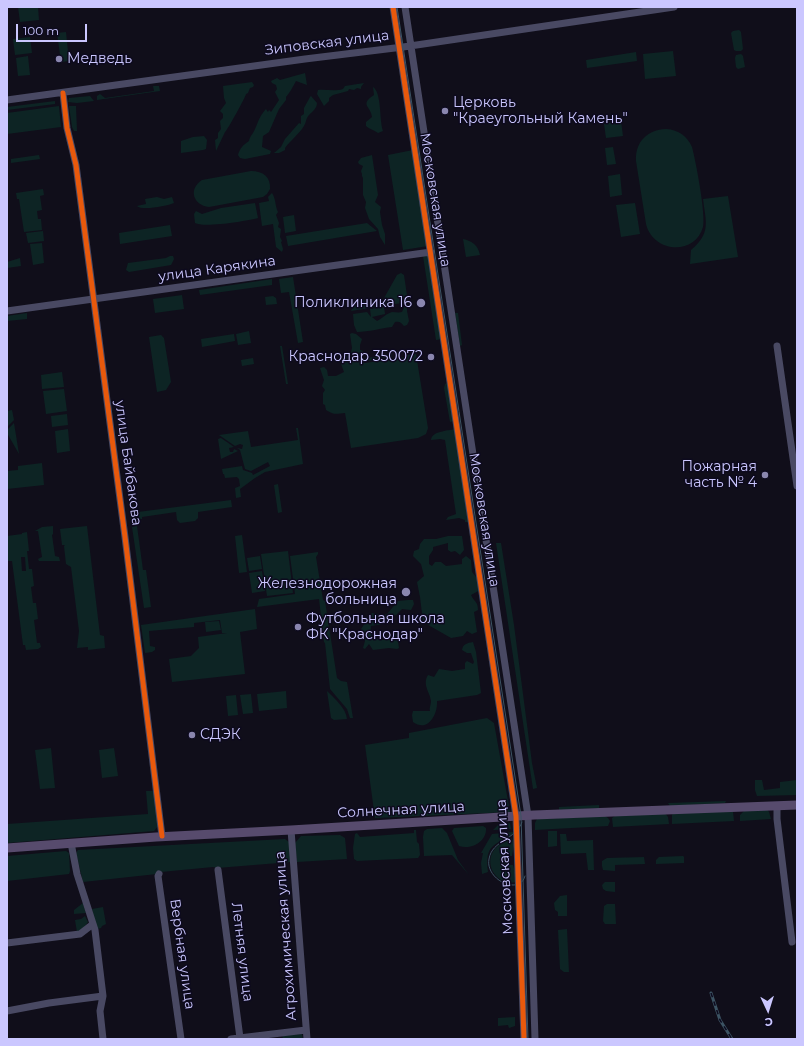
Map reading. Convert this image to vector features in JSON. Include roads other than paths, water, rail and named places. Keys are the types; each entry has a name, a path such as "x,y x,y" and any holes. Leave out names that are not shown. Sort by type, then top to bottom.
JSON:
{"main road":[{"name":"Солнечная улица","path":"7,848 162,836 291,830 516,816 797,805"}],"street":[{"name":"Московская улица","path":"394,7 516,816 524,1039"},
{"name":"Московская улица","path":"405,7 528,816 535,1039"},
{"name":"Зиповская улица","path":"7,100 399,47 674,7"},
{"name":"улица Байбакова","path":"63,93 68,128 76,165 126,538 162,836"},
{"path":"424,212 436,211"},
{"name":"улица Карякина","path":"7,311 430,252"},
{"name":"Московская улица","path":"435,280 447,279"},
{"name":"Московская улица","path":"436,289 448,288"},
{"path":"777,346 797,486"},
{"path":"456,420 468,418"},
{"path":"457,428 469,427"},
{"path":"501,714 513,713"},
{"path":"502,724 514,722"},
{"path":"777,806 777,819 792,942"},
{"name":"Агрохимическая улица","path":"291,830 306,1039"},
{"path":"70,843 77,874 94,924 103,1039"},
{"name":"Летняя улица","path":"218,870 240,1038"},
{"name":"Вербная улица","path":"160,874 158,876 181,1039"},
{"path":"7,943 80,934 94,924"},
{"path":"522,993 528,996 534,992"},
{"path":"7,1011 49,1003 99,997"},
{"path":"522,1008 528,1003 534,1007"},
{"path":"231,1039 306,1030"}],"tram line":[{"path":"397,7 521,816 528,1039"},
{"path":"522,822 515,833 499,844 491,853 489,867 497,879 510,885 517,885 522,882 525,876"}],"railway":[{"path":"711,993 720,1020 732,1039"}],"place":[{"name":"Медведь","path":"59,59"},
{"name":"Церковь \"Краеугольный Камень\"","path":"445,111"},
{"name":"Поликлиника 16","path":"421,303"},
{"name":"Краснодар 350072","path":"431,357"},
{"name":"Пожарная часть № 4","path":"765,475"},
{"name":"Железнодорожная больница","path":"406,592"},
{"name":"Футбольная школа ФК \"Краснодар\"","path":"298,627"},
{"name":"СДЭК","path":"192,735"}]}
